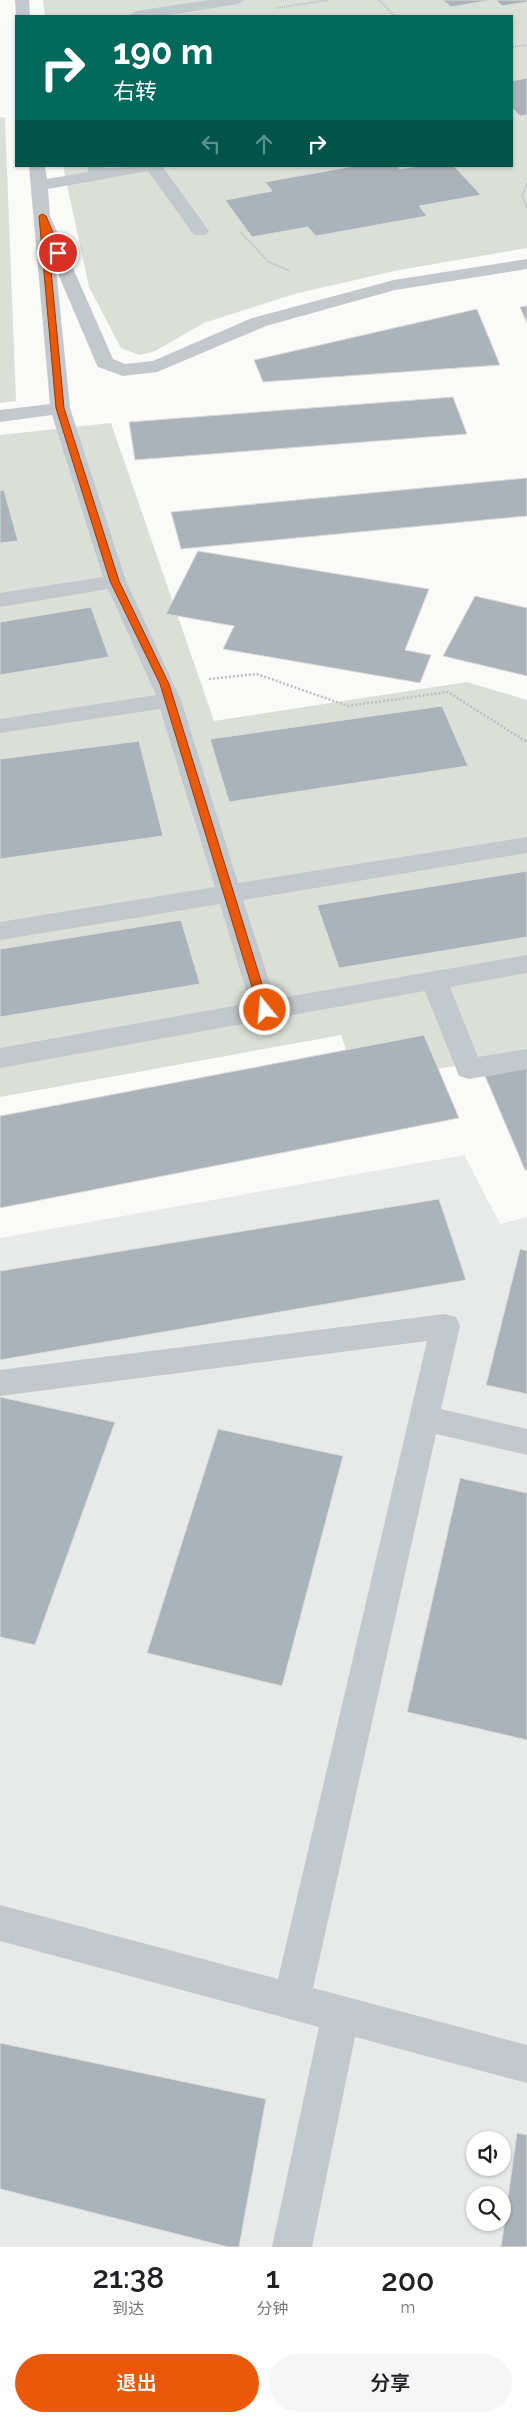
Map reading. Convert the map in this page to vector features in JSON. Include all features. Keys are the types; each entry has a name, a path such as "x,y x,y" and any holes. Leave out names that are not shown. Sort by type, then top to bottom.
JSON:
{"lane":[{"path":"22,0 23,15"},
{"path":"142,15 238,0"},
{"path":"37,167 60,408 115,581 167,692 265,1010"},
{"path":"39,186 96,171 136,167"},
{"path":"154,167 200,231"},
{"path":"42,216 105,363 124,370 157,366 259,322 394,285 527,264"},
{"path":"0,416 60,408"},
{"path":"0,600 115,581"},
{"path":"0,726 167,692"},
{"path":"0,931 527,845"},
{"path":"0,1058 527,964"},
{"path":"434,980 469,1069 527,1059"},
{"path":"0,1383 445,1326 291,2001"},
{"path":"424,1418 527,1442"},
{"path":"0,1923 527,2064"},
{"path":"292,2247 341,2014"}],"path":[{"path":"379,0 394,15"},
{"path":"513,47 527,45"},
{"path":"527,183 522,195 527,209"},
{"path":"237,228 255,252 284,270 294,272"},
{"path":"167,692 257,674 348,706 448,692 527,742"}],"shaded area":[{"path":"43,0 527,0 527,248 399,270 294,294 204,323 155,351 139,355 121,348 89,287 63,167 513,167 513,15 45,15"},
{"path":"0,117 5,118 16,401 0,403"},
{"path":"111,423 214,721 467,682 527,700 527,1055 357,1081 341,1035 0,1097 0,435"},
{"path":"464,1155 500,1224 527,1217 527,2247 0,2247 0,1238"}],"building":[{"path":"443,0 492,0 451,7"},
{"path":"496,0 527,0 527,2 502,6"},
{"path":"527,78 527,115 520,116 513,109 513,81"},
{"path":"348,167 399,167 400,169 411,167 455,167 481,195 419,206 427,216 316,236 308,227 252,237 225,200 272,191 265,182"},
{"path":"527,306 527,323 520,307"},
{"path":"477,309 500,365 263,382 254,360"},
{"path":"453,397 467,434 135,460 129,422"},
{"path":"527,478 527,516 181,549 171,512"},
{"path":"4,490 18,541 0,543 0,491"},
{"path":"198,551 429,589 405,650 431,655 420,683 223,649 234,626 166,614"},
{"path":"475,596 527,608 527,676 443,656"},
{"path":"91,607 109,657 0,675 0,622"},
{"path":"442,706 468,766 229,802 210,739"},
{"path":"139,741 163,836 0,859 0,759"},
{"path":"527,871 527,937 339,968 317,905"},
{"path":"181,920 200,984 0,1017 0,949"},
{"path":"424,1035 459,1118 0,1208 0,1116"},
{"path":"527,1068 527,1170 525,1170 485,1076"},
{"path":"439,1199 466,1280 0,1360 0,1271"},
{"path":"520,1249 527,1251 527,1394 486,1385"},
{"path":"0,1397 115,1422 35,1645 0,1637"},
{"path":"218,1429 343,1456 282,1686 147,1653"},
{"path":"460,1478 527,1493 527,1740 407,1712"},
{"path":"0,2043 266,2099 239,2247 228,2247 0,2189"},
{"path":"517,2133 527,2135 527,2247 501,2247 503,2231 511,2231 511,2176"}],"route":[{"path":"58,253 42,216 60,408 115,581 164,684 265,1010"}]}
